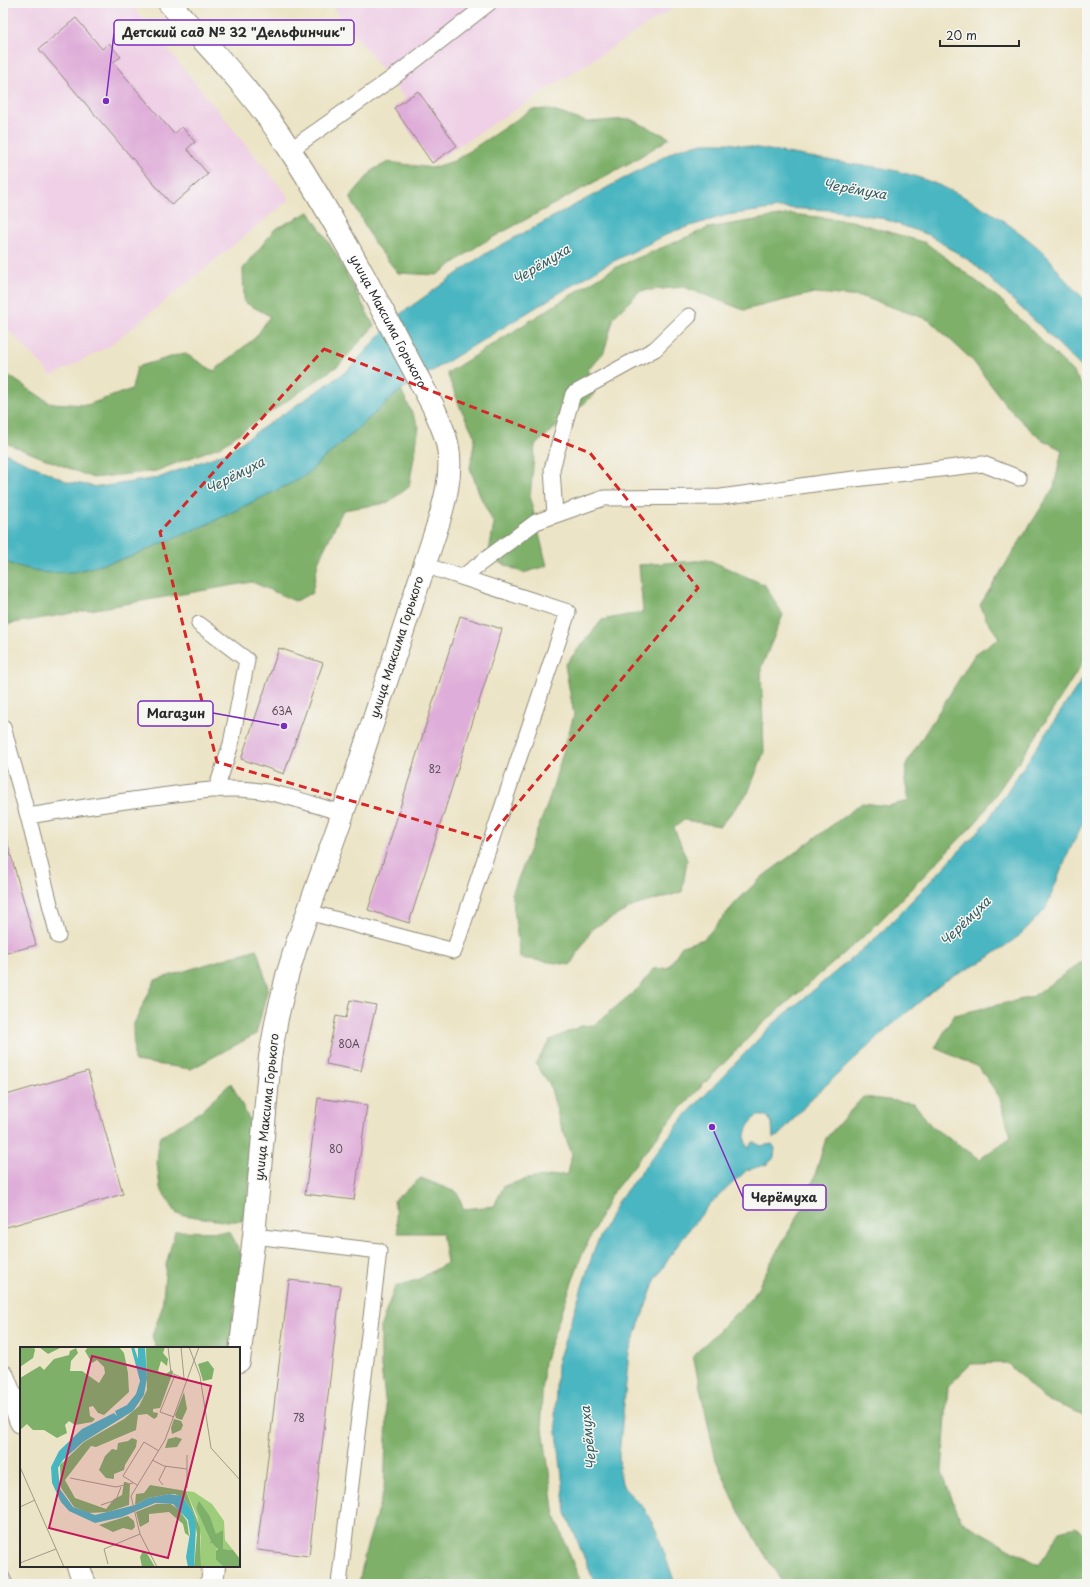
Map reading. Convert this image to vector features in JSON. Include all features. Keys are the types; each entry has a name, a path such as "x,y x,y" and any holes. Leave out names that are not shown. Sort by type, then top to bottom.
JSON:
{"street":[{"name":"улица Максима Горького","path":"169,3 236,77 290,150 341,234 433,406 442,425 449,455 449,469 444,502 343,813 287,976 277,1018 270,1057 254,1236 240,1353"},
{"path":"3,1376 20,1419"},
{"path":"78,1567 85,1584"},
{"path":"212,1584 214,1567"}],"lane":[{"path":"290,150 391,80 489,3"},
{"path":"555,515 552,469 574,394 654,348 689,316"},
{"path":"462,578 536,522 604,498 721,497 829,482 982,464 1020,478"},
{"path":"308,912 454,951 568,612 424,565"},
{"path":"199,624 247,660 231,744 216,790"},
{"path":"3,726 28,816 58,936"},
{"path":"28,816 112,803 232,789 276,794 343,813"},
{"path":"254,1236 378,1251 339,1584"}],"highlighted area":[{"path":"324,349 590,453 698,588 487,840 217,762 160,532"}],"shaded area":[{"path":"3,3 130,3 290,199 111,345 52,376 3,324"},
{"path":"330,3 681,3 432,163 394,108 406,100"}],"green space":[{"path":"547,109 587,122 630,119 670,138 633,161 479,245 437,275 398,273 374,243 350,197 374,169 389,162 432,168 454,161 531,110"},
{"path":"309,212 336,254 374,326 339,365 221,446 156,471 93,478 3,442 3,372 50,403 87,405 132,389 137,367 184,353 214,371 256,337 270,316 244,302 243,269 275,229"},
{"path":"791,214 852,221 926,243 1000,299 1074,373 1087,394 1087,656 1033,741 978,820 870,931 760,1026 675,1114 610,1196 581,1257 544,1362 541,1414 555,1516 581,1584 436,1584 428,1579 423,1584 359,1584 365,1553 384,1489 387,1415 381,1367 381,1325 395,1287 419,1279 447,1263 442,1233 398,1233 394,1200 421,1178 458,1193 463,1209 494,1206 504,1186 527,1179 568,1174 572,1154 560,1123 550,1085 536,1064 550,1040 581,1026 594,1025 641,986 653,969 668,968 682,946 704,939 738,900 762,877 862,803 888,806 909,801 905,781 907,762 975,654 999,638 986,619 980,605 1054,487 1062,450 1039,438 1009,409 973,361 929,320 863,297 814,293 744,310 684,287 640,291 614,317 604,352 588,370 594,395 535,445 530,498 547,566 523,573 488,557 494,524 480,496 470,468 475,437 460,407 447,373 614,268 708,228"},
{"path":"401,390 419,427 409,487 387,503 343,510 318,562 312,593 295,601 252,582 3,625 3,560 13,565 130,557 208,524 302,478"},
{"path":"709,560 765,585 783,615 761,668 764,752 748,793 720,826 684,820 674,828 687,860 682,892 634,906 593,928 570,965 520,958 512,894 548,803 574,715 565,665 602,620 643,612 639,565"},
{"path":"257,949 268,988 256,1034 191,1069 134,1061 133,1026 155,980"},
{"path":"1087,958 1087,1416 1044,1399 1007,1363 971,1364 948,1386 942,1473 961,1521 1039,1565 1060,1531 1076,1527 1087,1538 1087,1584 783,1584 741,1516 716,1460 693,1356 754,1295 776,1253 808,1199 826,1138 863,1097 914,1103 932,1127 980,1159 1011,1137 1000,1098 979,1067 935,1048 954,1015 1032,997"},
{"path":"231,1083 254,1129 246,1221 222,1221 177,1214 160,1188 157,1163 159,1138 201,1111"},
{"path":"175,1231 230,1232 243,1258 234,1308 232,1347 156,1347 152,1336 162,1308 166,1265"}],"water":[{"name":"Черёмуха","path":"703,143 729,143 881,168 932,182 980,206 1003,220 1043,252 1064,278 1087,302 1087,375 1083,369 1037,323 973,263 929,235 878,217 830,210 780,208 727,215 674,231 602,267 401,390 302,478 208,524 130,557 74,572 46,573 13,565 3,560 3,452 68,482 99,487 158,478 227,452 347,371 399,315 483,255 678,149"},
{"name":"Черёмуха","path":"1087,672 1087,814 1066,858 1045,910 1019,936 985,960 945,981 888,1028 812,1098 779,1136 773,1138 772,1123 767,1116 757,1116 746,1130 745,1138 747,1147 750,1147 751,1143 754,1142 761,1146 772,1144 775,1148 774,1158 768,1164 747,1170 711,1203 683,1237 656,1278 629,1352 619,1455 620,1476 624,1488 644,1508 656,1530 676,1584 595,1584 566,1513 555,1414 557,1364 595,1247 618,1201 684,1117 772,1025 878,936 986,823"}],"building":[{"path":"76,18 102,49 109,43 121,57 113,62 174,134 182,127 195,142 187,149 208,174 172,205 39,49"},
{"path":"418,91 457,146 432,163 394,108"},
{"path":"460,616 502,629 409,923 368,910"},
{"path":"279,648 323,663 284,774 241,759"},
{"path":"3,827 36,945 3,954"},
{"path":"350,1000 376,1005 361,1071 326,1064 336,1016 346,1018"},
{"path":"88,1071 123,1194 3,1228 3,1096"},
{"path":"318,1098 367,1105 354,1200 305,1194"},
{"path":"289,1280 341,1286 309,1556 257,1550"},
{"path":"3,1562 14,1584 3,1584"}],"place":[{"name":"Детский сад № 32 \"Дельфинчик\"","path":"106,101"},
{"name":"Магазин","path":"284,726"},
{"name":"Черёмуха","path":"712,1127"}]}
